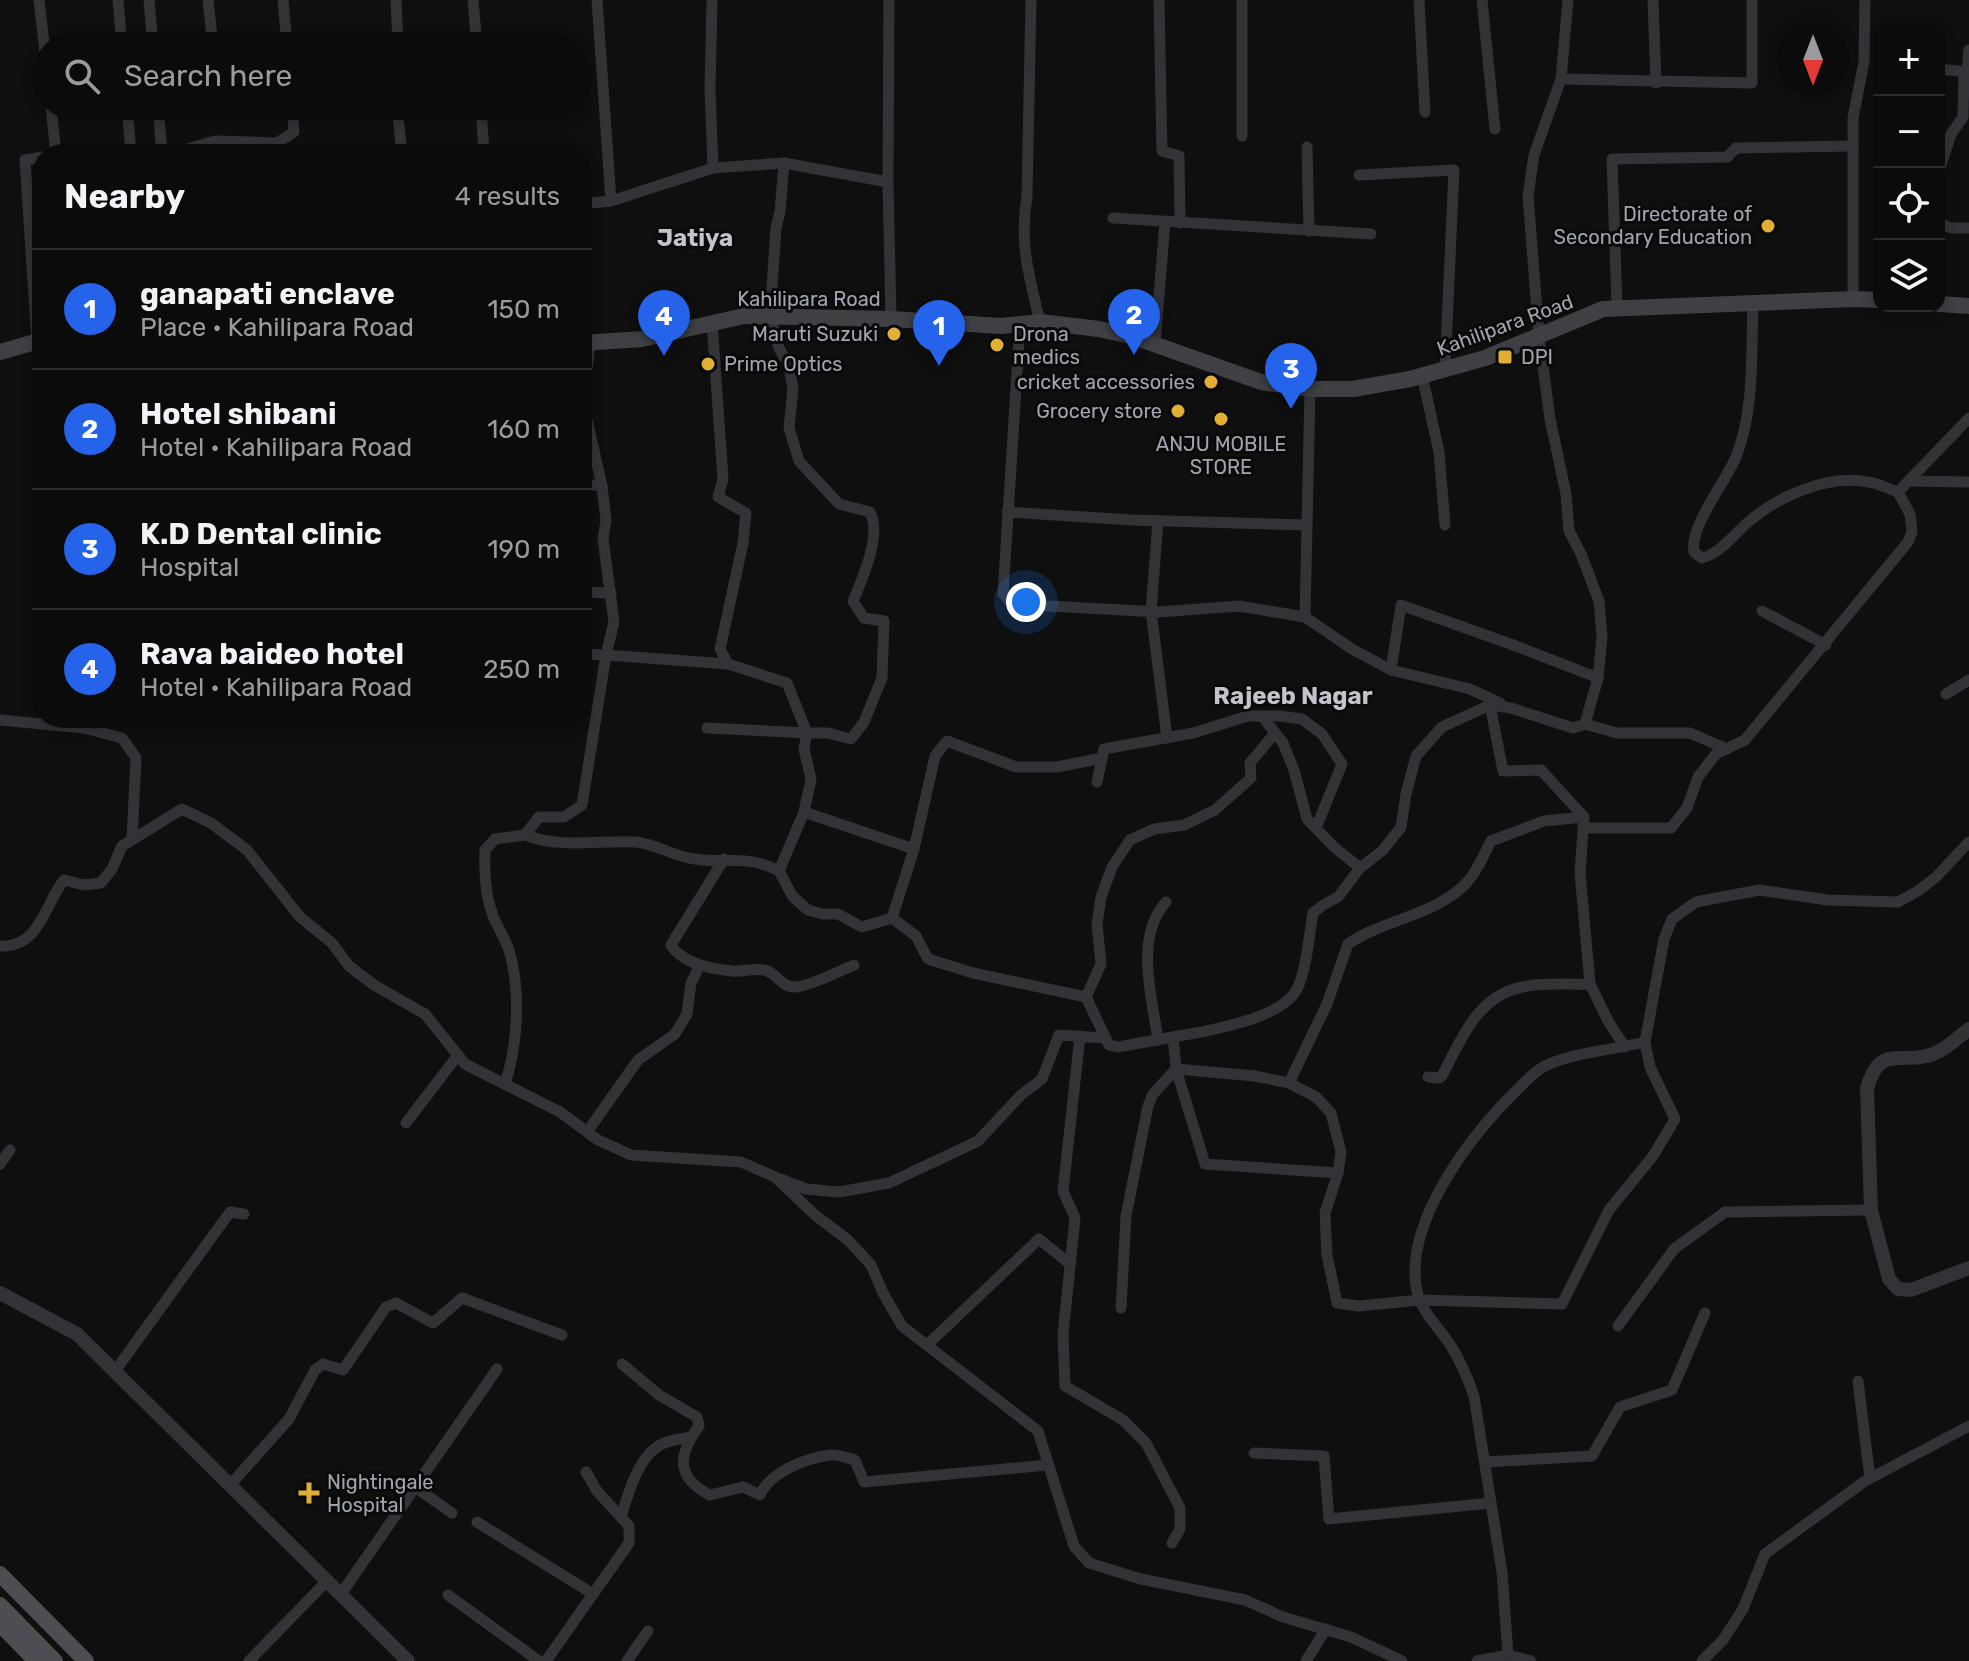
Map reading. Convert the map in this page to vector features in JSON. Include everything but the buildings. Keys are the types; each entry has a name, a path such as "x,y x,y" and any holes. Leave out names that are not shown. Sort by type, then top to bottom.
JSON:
{"main road":[{"name":"Kahilipara Road","path":"592,343 642,339 744,316 891,319 1001,326 1040,322 1099,329 1155,344 1261,382 1310,389 1353,389 1485,358 1603,309 1873,300"},
{"path":"1945,304 1969,306"},
{"path":"0,352 32,343"},
{"path":"0,1574 86,1661"},
{"path":"0,1589 70,1661"},
{"path":"0,1605 55,1661"},
{"path":"0,1624 36,1661"}],"street":[{"path":"39,0 43,32"},
{"path":"118,0 121,32"},
{"path":"149,0 152,32"},
{"path":"208,0 211,32"},
{"path":"283,0 286,32"},
{"path":"396,0 397,32"},
{"path":"473,0 476,32"},
{"path":"597,0 611,201"},
{"path":"712,0 710,90 713,168"},
{"path":"889,0 891,319"},
{"path":"1031,0 1023,247 1040,322"},
{"path":"1159,0 1162,151 1179,156 1180,223"},
{"path":"1242,0 1242,136"},
{"path":"1419,0 1425,112"},
{"path":"1482,0 1495,129"},
{"path":"1568,0 1561,79 1534,155 1528,196 1539,336 1550,419 1566,494 1569,531 1599,601 1602,637 1598,678 1585,724"},
{"path":"1653,0 1656,83"},
{"path":"1561,79 1752,83 1752,0"},
{"path":"1853,299 1853,118 1864,62 1865,0"},
{"path":"1940,168 1951,134 1966,117 1969,50"},
{"path":"1864,62 1873,63"},
{"path":"1945,70 1967,72"},
{"path":"52,120 55,144"},
{"path":"128,120 130,144"},
{"path":"159,120 161,144"},
{"path":"282,144 294,132 293,120"},
{"path":"398,120 401,144"},
{"path":"482,120 483,144"},
{"path":"209,144 215,141 238,144"},
{"path":"1617,307 1612,159 1727,157 1736,148 1853,146"},
{"path":"1307,147 1309,231"},
{"path":"32,159 25,160 32,244"},
{"path":"592,203 611,201 713,168 784,163 888,182"},
{"path":"707,728 828,733 851,739 864,722 882,678 884,621 864,618 853,601 866,571 875,522 870,512 839,504 799,461 789,428 793,389 789,366 779,348 770,316 784,163"},
{"path":"1359,175 1454,170 1445,369"},
{"path":"1113,218 1371,234"},
{"path":"1155,344 1165,222"},
{"path":"1945,226 1969,228"},
{"path":"1289,1083 1327,1004 1348,944 1443,900 1460,889 1473,874 1491,841 1544,821 1671,828 1687,808 1698,777 1716,754 1745,740 1908,542 1912,532 1910,514 1898,492 1867,481 1837,482 1801,490 1776,501 1712,555 1702,558 1694,552 1692,539 1696,528 1725,479 1744,432 1749,406 1753,302"},
{"path":"712,322 723,479 718,497 746,513 743,543 720,649 728,664"},
{"path":"1020,324 1003,594 1012,604 1151,611 1239,606 1305,617 1352,649 1391,670 1470,689 1511,708 1573,728 1585,724 1617,733 1690,733 1727,749"},
{"path":"1422,375 1439,452 1445,525"},
{"path":"1305,617 1310,389"},
{"path":"1898,492 1969,418"},
{"path":"525,835 539,817 564,817 582,805 614,622 603,539 606,520 602,486 592,442"},
{"path":"1909,481 1969,482"},
{"path":"592,485 602,486"},
{"path":"1007,512 1158,521 1306,525"},
{"path":"1158,521 1151,611 1167,738"},
{"path":"592,592 611,593"},
{"path":"1391,670 1401,605 1598,678"},
{"path":"1762,611 1826,645"},
{"path":"592,654 728,664 787,683 807,733 804,749 811,779 804,812 779,871"},
{"path":"1946,694 1969,680"},
{"path":"1275,733 1250,763 1251,778 1215,810 1184,825 1154,829 1130,840 1112,867 1101,897 1097,924 1101,964 1086,997 1109,1045 1118,1047 1173,1037 1244,1021 1276,1009 1298,989 1313,913 1338,897 1360,868 1383,850 1401,827 1416,756 1442,727 1490,705 1511,708"},
{"path":"1490,705 1503,771 1541,770 1583,823 1580,873 1590,984 1625,1047"},
{"path":"1097,782 1104,749 1193,733 1248,716 1302,719 1322,734 1342,764 1316,828"},
{"path":"1262,716 1283,743 1307,819 1360,868"},
{"path":"2,719 32,722"},
{"path":"84,728 122,738 136,758 132,840"},
{"path":"892,918 914,849 935,756 947,741 1016,767 1057,767 1102,758"},
{"path":"0,946 10,946 30,938 53,894 64,880 84,885 101,883 112,869 122,846 182,809 211,823 247,850 300,917 332,943 349,966 384,991 425,1014 465,1064 560,1112 598,1140 631,1155 741,1162 806,1189 839,1192 889,1183 978,1141 1021,1095 1042,1079 1059,1035 1104,1038"},
{"path":"804,812 914,849"},
{"path":"505,1084 512,1064 515,990 509,950 492,914 484,877 485,850 495,839 525,835 571,844 638,842 696,860 761,862 779,871 793,897 808,910 838,914 862,927 892,918"},
{"path":"1176,1069 1255,1076 1289,1083 1316,1097 1331,1113 1341,1152 1338,1173 1325,1213 1327,1255 1337,1303 1359,1306 1420,1300 1562,1304 1609,1210 1653,1156 1675,1119 1650,1067 1645,1042 1664,939 1672,919 1696,902 1759,890 1828,900 1898,902 1936,877 1969,842"},
{"path":"724,859 671,945 677,954 700,965 732,971 764,970 774,974 784,985 796,987 854,965"},
{"path":"1158,1040 1148,961 1149,933 1157,911 1166,902"},
{"path":"892,918 916,936 928,959 973,973 1086,997"},
{"path":"587,1132 638,1060 675,1034 687,1014 691,983 700,965"},
{"path":"1428,1077 1442,1076 1463,1034 1479,1012 1496,997 1523,987 1590,984"},
{"path":"1969,1029 1937,1053 1924,1057 1899,1056 1882,1062 1872,1072 1867,1088 1871,1210 1889,1279 1898,1289 1911,1290 1969,1268"},
{"path":"1080,1036 1063,1191 1075,1218 1063,1334 1065,1386 1123,1420 1146,1443 1180,1508 1180,1529 1172,1543"},
{"path":"1173,1037 1176,1069 1205,1164 1338,1173"},
{"path":"1508,1655 1502,1572 1474,1396 1467,1375 1451,1346 1420,1300 1414,1271 1418,1245 1441,1186 1465,1149 1499,1108 1541,1068 1645,1042"},
{"path":"406,1123 458,1055"},
{"path":"1121,1308 1126,1216 1148,1106 1153,1094 1176,1069"},
{"path":"0,1164 10,1150"},
{"path":"775,1177 815,1215 848,1240 871,1265 902,1326 1038,1431 1074,1546 1089,1563 1141,1579 1245,1600 1283,1617 1351,1637 1402,1661"},
{"path":"1618,1326 1674,1249 1725,1212 1871,1210"},
{"path":"115,1371 230,1212 244,1214"},
{"path":"927,1345 1039,1239 1070,1264"},
{"path":"0,1293 77,1334 408,1661"},
{"path":"230,1485 289,1419 315,1370 323,1364 343,1370 386,1307 396,1303 433,1323 462,1298 562,1335"},
{"path":"1485,1462 1592,1456 1620,1407 1672,1390 1705,1313"},
{"path":"622,1364 659,1395 697,1417 699,1426 691,1437 683,1461 684,1475 695,1487 710,1495 743,1487 760,1495 764,1486 798,1463 833,1454 855,1460 864,1482 1048,1465"},
{"path":"341,1594 497,1369"},
{"path":"1858,1381 1870,1478"},
{"path":"1702,1661 1723,1640 1743,1609 1765,1554 1870,1478 1969,1426"},
{"path":"621,1517 633,1478 652,1452 660,1444 691,1437"},
{"path":"1254,1453 1324,1456 1329,1519 1491,1503"},
{"path":"546,1661 629,1543 629,1526 597,1491 586,1472"},
{"path":"415,1487 452,1513"},
{"path":"477,1522 593,1594"},
{"path":"249,1661 327,1581"},
{"path":"448,1595 539,1661"},
{"path":"1306,1661 1326,1629"},
{"path":"627,1661 648,1631"},
{"path":"1477,1661 1508,1655 1531,1661"}],"place":[{"name":"Directorate of Secondary Education","path":"1768,226"},
{"name":"Maruti Suzuki","path":"894,334"},
{"name":"Drona medics","path":"997,345"},
{"name":"Hotel shibani","path":"1134,355"},
{"name":"Rava baideo hotel","path":"664,356"},
{"name":"DPI","path":"1505,357"},
{"name":"Prime Optics","path":"708,364"},
{"name":"ganapati enclave","path":"939,366"},
{"name":"cricket accessories","path":"1211,382"},
{"name":"K.D Dental clinic","path":"1291,409"},
{"name":"Grocery store","path":"1178,411"},
{"name":"ANJU MOBILE STORE","path":"1221,419"},
{"name":"Nightingale Hospital","path":"309,1493"}],"district":[{"name":"Jatiya","path":"695,238"},
{"name":"Rajeeb Nagar","path":"1293,696"}]}
